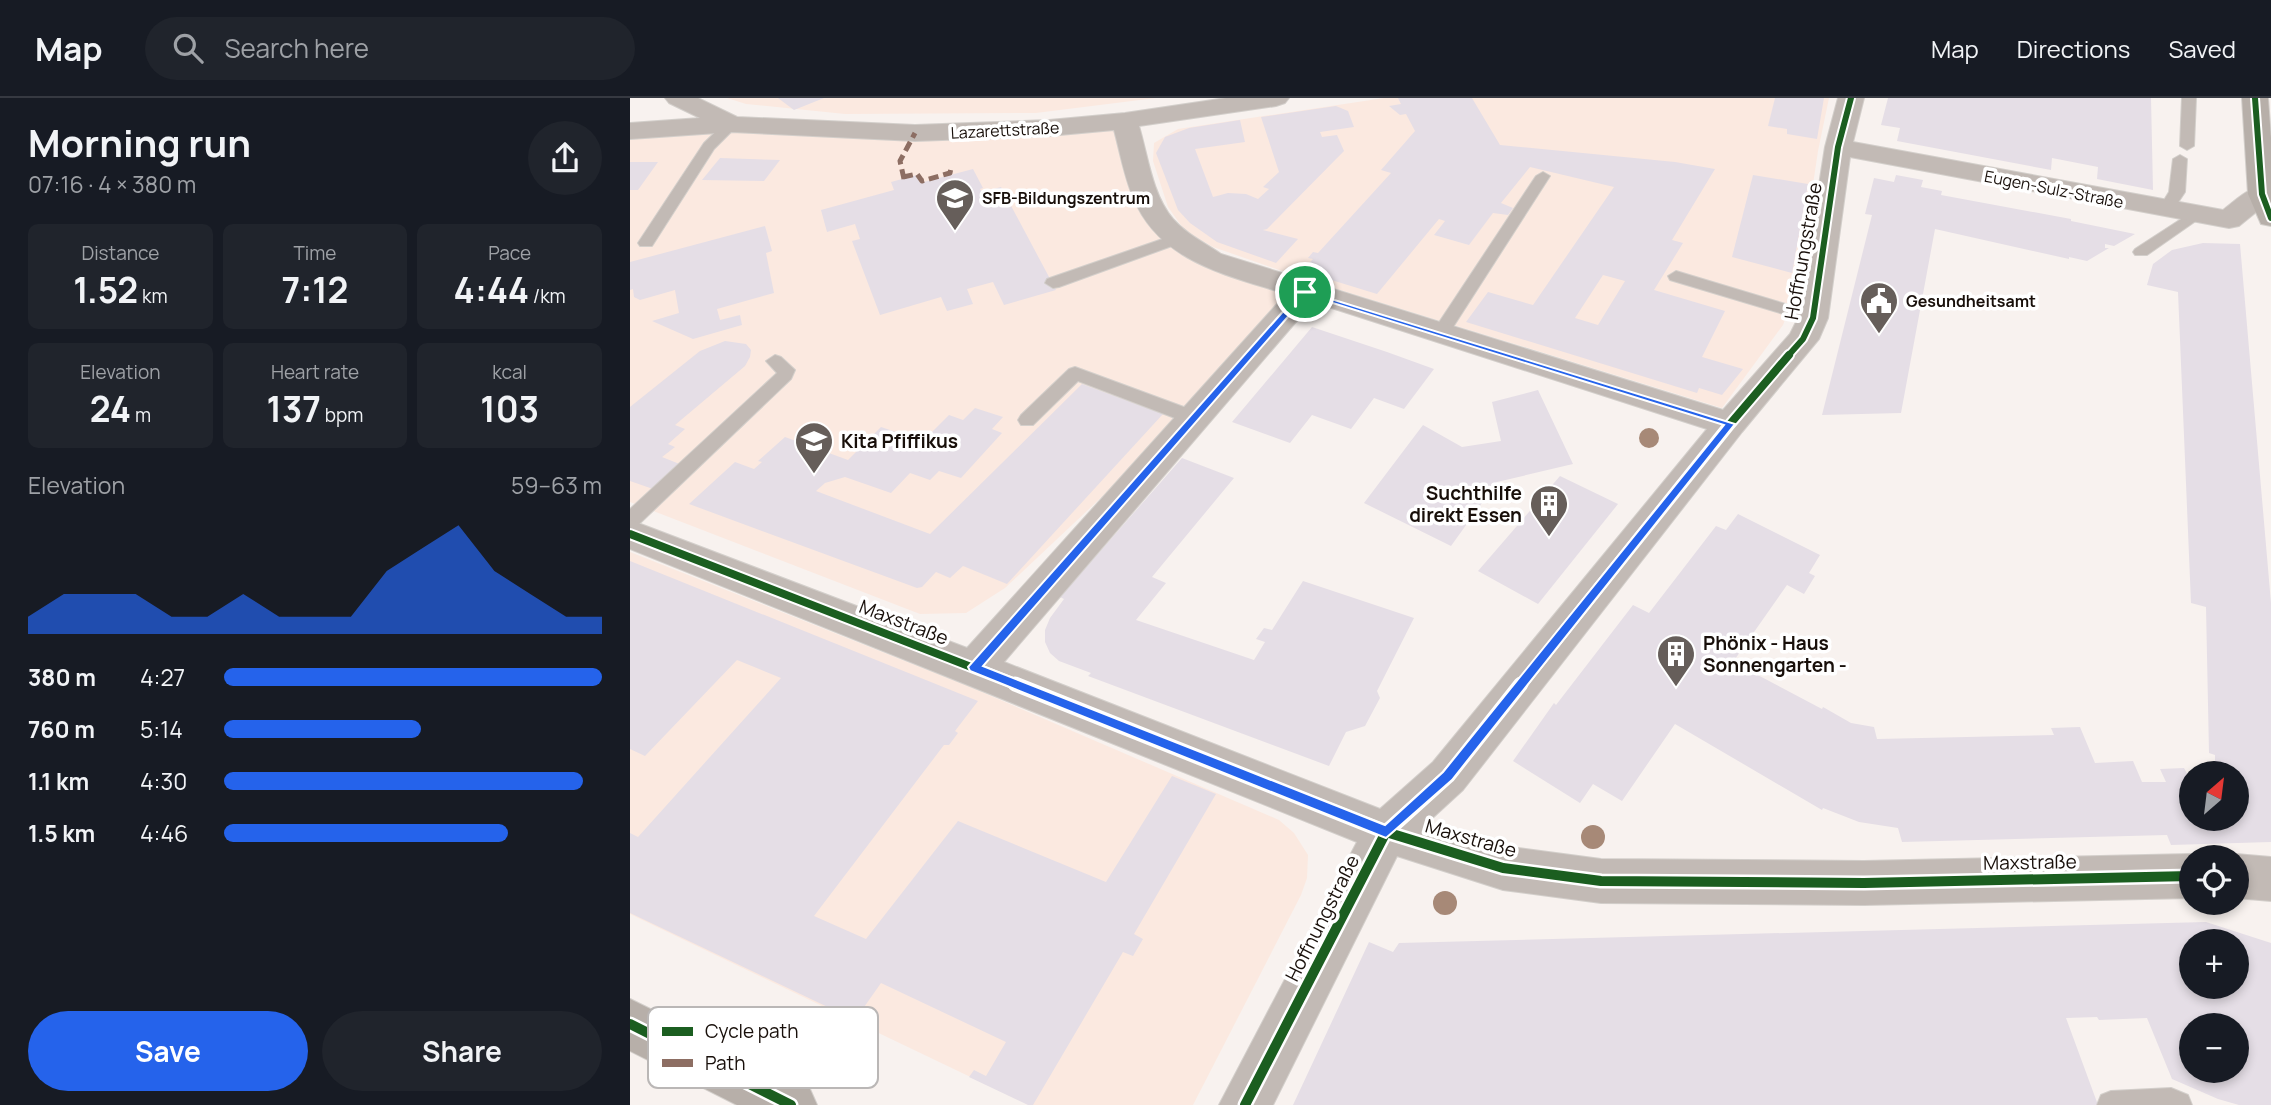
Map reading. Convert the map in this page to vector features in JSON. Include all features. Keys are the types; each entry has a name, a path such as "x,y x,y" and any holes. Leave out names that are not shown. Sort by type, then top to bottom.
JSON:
{"main road":[{"path":"2255,98 2267,206"},
{"path":"630,1024 648,1033"},
{"path":"757,1088 791,1105"}],"street":[{"name":"Lazarettstraße","path":"678,98 732,124"},
{"name":"Lazarettstraße","path":"630,131 732,124 915,133 1049,128 1125,121 1276,98"},
{"name":"Hoffnungstraße","path":"1245,1105 1386,832 1448,776 1730,424 1803,339 1813,318 1838,147 1851,98"},
{"path":"1125,121 1145,188 1158,219 1177,239 1211,260 1305,292 1730,424"},
{"name":"Eugen-Sulz-Straße","path":"1838,147 2230,220 2267,206"},
{"path":"974,667 1305,292"},
{"name":"Maxstraße","path":"630,534 974,667 1386,832 1503,868 1601,881 1864,883 2179,876"},
{"path":"2249,877 2271,879"}],"lane":[{"path":"2166,210 2177,192 2189,98"},
{"path":"2262,98 2271,102"},
{"path":"646,243 709,146 732,124"},
{"path":"1440,334 1543,176"},
{"path":"2141,252 2195,215"},
{"path":"1053,284 1177,239"},
{"path":"1676,276 1813,318"},
{"path":"630,521 785,375 786,370 775,360"},
{"path":"1027,420 1075,373 1194,418"},
{"path":"2111,1105 2171,1102 2178,1105"}],"shaded area":[{"path":"727,98 1156,98 1036,113 845,114 746,104"},
{"path":"1384,98 1829,98 1818,151 1798,285 1783,325 1722,408 1314,282 1213,247 1185,231 1168,207 1153,161 1154,143 1178,129"},
{"path":"1119,125 1155,223 1295,292 1191,413 1005,588 966,613 920,614 630,502 630,133"},
{"path":"630,552 968,686 1279,820 1294,833 1308,855 1307,878 1301,895 1193,1105 1029,1105 878,1033 878,1007 824,1007 630,914"}],"building":[{"path":"778,98 824,98 794,110"},
{"path":"1398,98 1472,98 1500,145 1675,162 1715,169 1672,240 1683,243 1654,290 1725,311 1702,357 1743,369 1722,395 1699,388 1697,393 1466,322 1488,292 1533,305 1614,187 1530,167 1501,203 1513,208 1508,215 1493,213 1469,245 1434,235 1445,221 1439,219 1377,294 1302,271 1313,259 1308,258 1313,252 1318,253 1391,173 1381,170 1415,131 1406,114 1400,115 1389,106 1401,104","holes":["1603,275 1625,281 1598,325 1575,318"]},
{"path":"1775,98 1824,98 1817,139 1787,134 1787,129 1768,126"},
{"path":"1888,98 2151,98 2153,190 2097,179 2098,167 2052,158 2051,170 1897,141 1900,128 1881,125"},
{"path":"1336,106 1348,111 1354,127 1320,132 1322,137 1337,135 1344,151 1263,230 1298,239 1276,263 1217,242 1190,223 1178,210 1156,153 1165,137 1189,128 1240,120 1245,142 1195,149 1213,197 1228,193 1246,194 1258,199 1269,189 1263,187 1279,172 1261,117"},
{"path":"720,158 780,160 764,181 702,180"},
{"path":"630,162 658,162 638,190 630,190"},
{"path":"973,169 983,188 980,189 982,192 1001,187 1056,290 1004,305 993,282 967,289 973,304 947,311 941,297 880,315 852,241 860,239 855,224 827,232 821,210 894,190 891,182 917,175 920,183"},
{"path":"1753,175 1808,184 1792,273 1732,257"},
{"name":"Gesundheitsamt","path":"1896,175 1923,180 1921,187 1942,191 1941,195 2135,234 2114,246 2105,244 2105,248 2109,248 2087,261 1935,229 1901,413 1822,415 1872,215 1865,214 1874,178 1894,182"},
{"path":"765,226 772,251 766,253 774,293 717,309 720,320 740,315 742,325 693,339 652,321 679,313 675,290 640,300 634,297 633,289 630,290 630,262"},
{"name":"Phönix - Haus Sonnengarten -","path":"2203,243 2240,244 2271,603 2271,842 2171,845 2167,835 1902,842 1898,828 1859,822 1823,808 1822,810 1675,724 1622,801 1593,784 1580,803 1513,761 1554,703 1556,705 1633,605 1649,613 1716,526 1726,530 1738,514 1820,555 1809,573 1815,576 1804,594 1787,585 1733,662 1851,723 1874,727 1877,739 2054,735 2051,728 2080,727 2095,763 2133,761 2142,782 2166,782 2160,769 2179,768 2179,831 2249,831 2249,761 2215,761 2215,755 2209,753 2206,607 2191,603 2178,292 2147,285 2153,264 2172,250"},
{"path":"1312,327 1434,369 1404,409 1374,398 1351,429 1312,415 1290,443 1232,422"},
{"path":"725,341 746,344 751,350 750,357 745,366 675,425 685,429 668,444 675,447 662,457 682,465 653,489 630,481 630,407 700,351"},
{"path":"1082,384 1163,414 1007,584 963,566 950,578 936,572 922,587 917,588 689,504 735,462 754,469 762,462 758,461 785,437 848,460 881,427 923,441 949,415 963,420 975,408 1003,417 992,429 1002,433 961,478 939,471 930,480 910,473 891,493 845,477 825,483 816,491 930,534"},
{"path":"1538,390 1573,464 1497,482 1451,546 1364,503 1423,425 1462,447 1501,441 1492,402"},
{"path":"1182,458 1234,478 1152,577 1166,583 1136,620 1254,660 1265,642 1256,639 1264,628 1272,630 1303,581 1414,618 1377,691 1380,698 1365,726 1346,732 1329,766 1088,676 1091,673 1059,661 1050,653 1045,642 1045,630 1064,599 1060,597"},
{"name":"Suchthilfe direkt Essen","path":"1560,476 1618,504 1538,604 1478,571"},
{"path":"630,561 978,701 955,731 958,733 949,745 944,745 814,916 866,939 958,821 1106,882 1172,776 1216,794 1134,934 1143,939 1133,956 1123,952 1033,1105 1028,1105 969,1077 974,1070 986,1076 1006,1042 881,983 864,1007 828,1007 630,913 630,833 638,837 781,678 737,660 645,756 630,749"},
{"path":"2206,922 2228,929 2179,929 2179,999 2249,999 2249,936 2271,943 2271,1105 2239,1105 2181,1083 2249,1083 2249,1013 2179,1013 2179,1082 2172,1079 2147,1018 2066,1018 2098,1105 1293,1105 1369,942 1393,952 1399,943"}],"marked path":[{"path":"904,179 900,161 915,133"},
{"path":"903,177 917,174 922,181 950,173 951,168"}],"cycle path":[{"path":"1245,1105 1386,832 1448,776 1730,424 1803,339 1813,318 1838,147 1851,98"},
{"path":"2255,98 2262,194 2271,218"},
{"path":"630,534 1386,832 1503,868 1601,881 1864,883 2179,876"},
{"path":"630,1024 648,1033"},
{"path":"757,1088 791,1105"}],"place":[{"name":"SFB-Bildungszentrum","path":"955,232"},
{"name":"Gesundheitsamt","path":"1879,335"},
{"name":"Kita Pfiffikus","path":"814,475"},
{"name":"Suchthilfe direkt Essen","path":"1549,538"},
{"name":"Phönix - Haus Sonnengarten -","path":"1676,688"}],"route":[{"path":"1305,292 1730,424 1448,776 1386,832 974,667 1305,292"}]}
